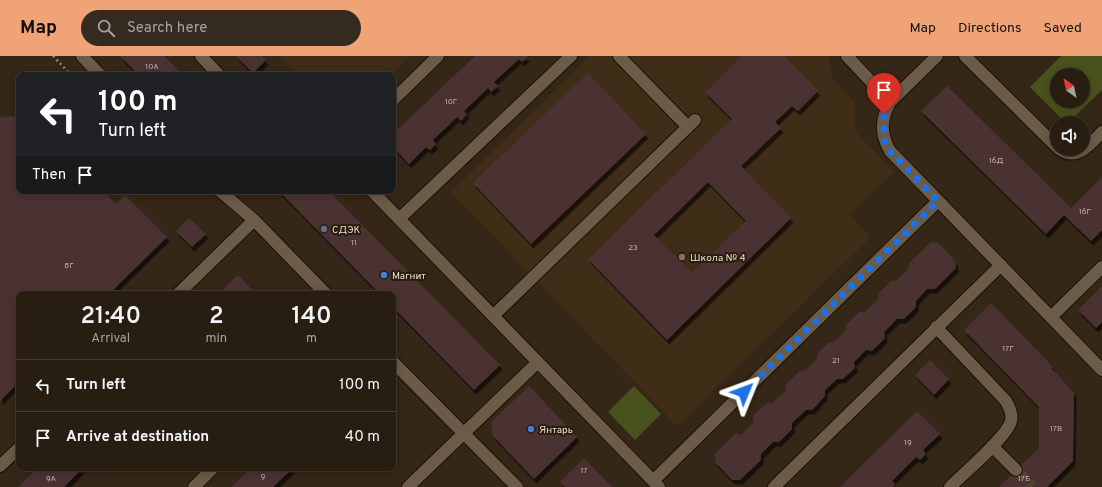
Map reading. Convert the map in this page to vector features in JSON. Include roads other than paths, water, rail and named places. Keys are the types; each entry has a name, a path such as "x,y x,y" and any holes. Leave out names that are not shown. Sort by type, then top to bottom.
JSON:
{"lane":[{"path":"82,56 97,72"},
{"path":"201,56 216,72"},
{"path":"396,97 438,56"},
{"path":"399,219 571,56"},
{"path":"493,316 692,124 619,56"},
{"path":"847,56 890,102"},
{"path":"937,56 890,102 884,114 884,140 890,151 1102,370"},
{"path":"965,56 1050,140"},
{"path":"1090,144 1102,132"},
{"path":"224,194 254,220 323,291"},
{"path":"375,194 656,484 938,201"},
{"path":"181,291 254,220"},
{"path":"774,487 936,327 1001,266"},
{"path":"1051,317 1102,267"},
{"path":"936,327 1006,401 1011,411 1011,421 1005,433 950,487"},
{"path":"408,487 538,362"},
{"path":"396,365 517,487"},
{"path":"992,446 1016,470"},
{"path":"0,466 16,451"},
{"path":"194,487 210,471"}],"tunnel":[{"path":"1016,470 1032,487"}],"place":[{"name":"СДЭК","path":"324,229"},
{"name":"Школа № 4","path":"682,257"},
{"name":"Магнит","path":"384,275"},
{"name":"Янтарь","path":"531,429"}]}
